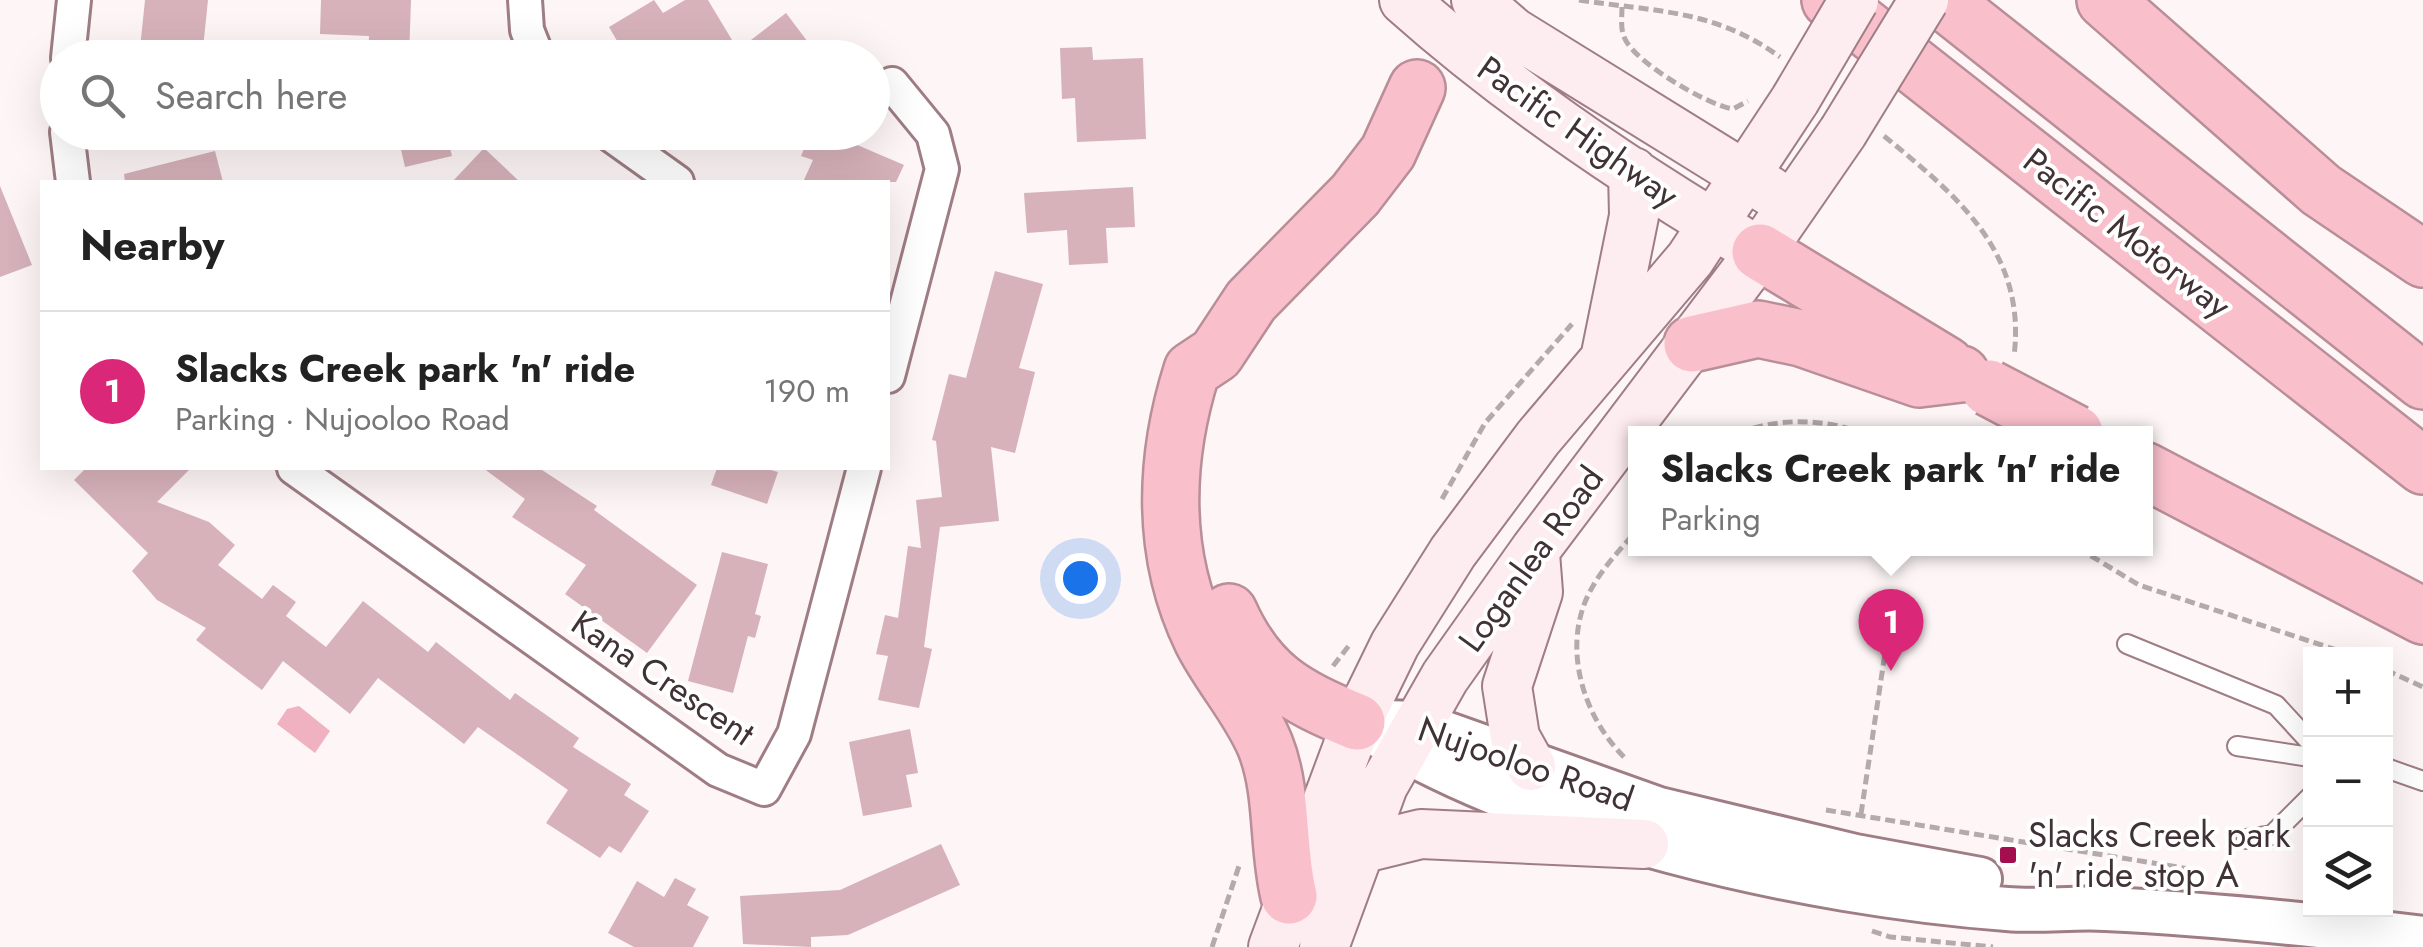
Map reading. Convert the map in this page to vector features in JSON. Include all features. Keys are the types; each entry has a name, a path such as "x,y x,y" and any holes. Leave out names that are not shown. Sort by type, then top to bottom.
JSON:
{"highway":[{"name":"Pacific Motorway","path":"1830,0 2423,466"},
{"name":"Pacific Motorway","path":"1942,0 2423,381"},
{"path":"2106,0 2320,190 2423,259"},
{"path":"1289,896 1265,746 1200,636 1182,589 1168,496 1181,407 1192,370 1216,354 1251,301 1355,194 1388,152 1417,88"},
{"path":"1760,252 1987,376 2063,426"},
{"path":"1692,344 1758,329 1801,338 1920,379 1987,376"},
{"path":"1216,354 1222,380 1206,497 1218,580 1231,616 1264,670 1371,724"},
{"path":"2153,475 2423,616"}],"main road":[{"name":"Pacific Highway","path":"1404,0 1462,51 1633,172 1760,252"},
{"name":"Pacific Highway","path":"1476,0 1513,32 1792,206"},
{"name":"Loganlea Road","path":"1273,947 1289,896 1371,724 1396,644 1453,552 1538,438 1690,259 1746,175 1780,85 1854,0"},
{"name":"Loganlea Road","path":"1629,426 1792,206 1857,129 1924,0"},
{"path":"1606,358 1634,216 1633,172"},
{"name":"Loganlea Road","path":"1324,947 1356,850 1371,724 1534,550 1628,427"},
{"path":"1531,766 1515,737 1507,686 1538,592 1534,550"},
{"path":"1356,850 1421,834 1644,844"}],"street":[{"path":"70,40 74,0"},
{"path":"526,0 526,30 530,40"},
{"path":"892,84 933,134 942,168 892,338"},
{"path":"69,150 74,180"},
{"path":"632,150 674,180"},
{"name":"Kana Crescent","path":"297,470 718,770 764,789 794,734 863,470"},
{"name":"Nujooloo Road","path":"1371,724 1531,766 1676,813 1854,856 2007,883 2102,908"},
{"name":"Nujooloo Road","path":"1371,724 1441,772 1644,844 1848,889 2009,909 2102,908 2423,938"}],"lane":[{"path":"2127,644 2276,705 2305,737"},
{"path":"2237,746 2303,756"},
{"path":"2393,770 2423,781"},
{"path":"2246,839 2272,834 2303,804"}],"path":[{"path":"1579,0 1696,14 1729,25 1780,85 1733,109 1697,99 1628,46 1621,27 1622,7"},
{"path":"1857,129 1974,216 2007,278 2014,308 1987,376"},
{"path":"1440,503 1485,423 1578,312"},
{"path":"1769,426 1810,421 1831,426"},
{"path":"1628,541 1592,587 1578,627 1576,660 1597,721 1609,742 1635,764"},
{"path":"2091,556 2139,585 2329,647"},
{"path":"1862,814 1892,606"},
{"path":"1356,636 1322,682 1371,724"},
{"path":"2393,673 2423,687"},
{"path":"1808,808 2190,869 2186,914"},
{"path":"1864,927 1890,937 1992,947"}],"shaded area":[{"path":"299,706 330,731 315,753 277,724 287,709"}],"building":[{"path":"145,0 208,0 204,40 141,40"},
{"path":"321,0 411,0 410,40 320,34"},
{"path":"654,0 663,13 685,0 708,0 732,40 617,40 609,27"},
{"path":"786,13 806,40 751,40"},
{"path":"1092,47 1093,60 1143,58 1146,139 1077,142 1075,98 1062,99 1060,48"},
{"path":"401,150 450,150 452,156 405,167"},
{"path":"486,150 518,180 454,180"},
{"path":"804,150 869,150 904,165 896,182 804,180 813,160 801,156"},
{"path":"215,151 222,180 125,180 124,174"},
{"path":"0,186 32,265 0,277"},
{"path":"1133,187 1135,227 1106,228 1108,263 1069,265 1067,230 1027,233 1024,193"},
{"path":"995,271 1043,284 1019,368 1035,372 1015,453 991,447 999,521 940,527 924,647 932,649 919,708 878,700 888,656 876,654 885,615 898,618 908,546 921,548 916,500 942,497 936,441 932,440 949,374 966,378"},
{"path":"84,470 189,470 157,502 209,522 235,545 218,565 262,599 273,585 296,602 286,616 326,647 363,601 428,652 436,642 510,700 515,693 579,738 573,747 631,784 624,795 649,811 621,853 609,846 600,858 546,823 568,790 478,727 464,744 378,678 350,714 283,661 262,690 196,640 206,628 157,600 132,571 148,553 74,480"},
{"path":"486,470 542,470 597,506 594,510 697,585 647,653 565,594 586,565 512,517 525,499"},
{"path":"716,470 778,472 767,504 711,485"},
{"path":"722,552 768,564 755,614 761,616 755,638 748,636 733,693 688,681"},
{"path":"910,729 918,773 906,775 912,807 863,816 849,742"},
{"path":"941,844 960,885 848,935 811,937 811,947 743,944 740,896 840,890"},
{"path":"675,878 696,889 687,905 709,917 693,947 634,947 608,933 637,881 664,897"}],"place":[{"name":"Slacks Creek park 'n' ride","path":"1891,671"},
{"name":"Slacks Creek park 'n' ride stop A","path":"2008,855"}]}
